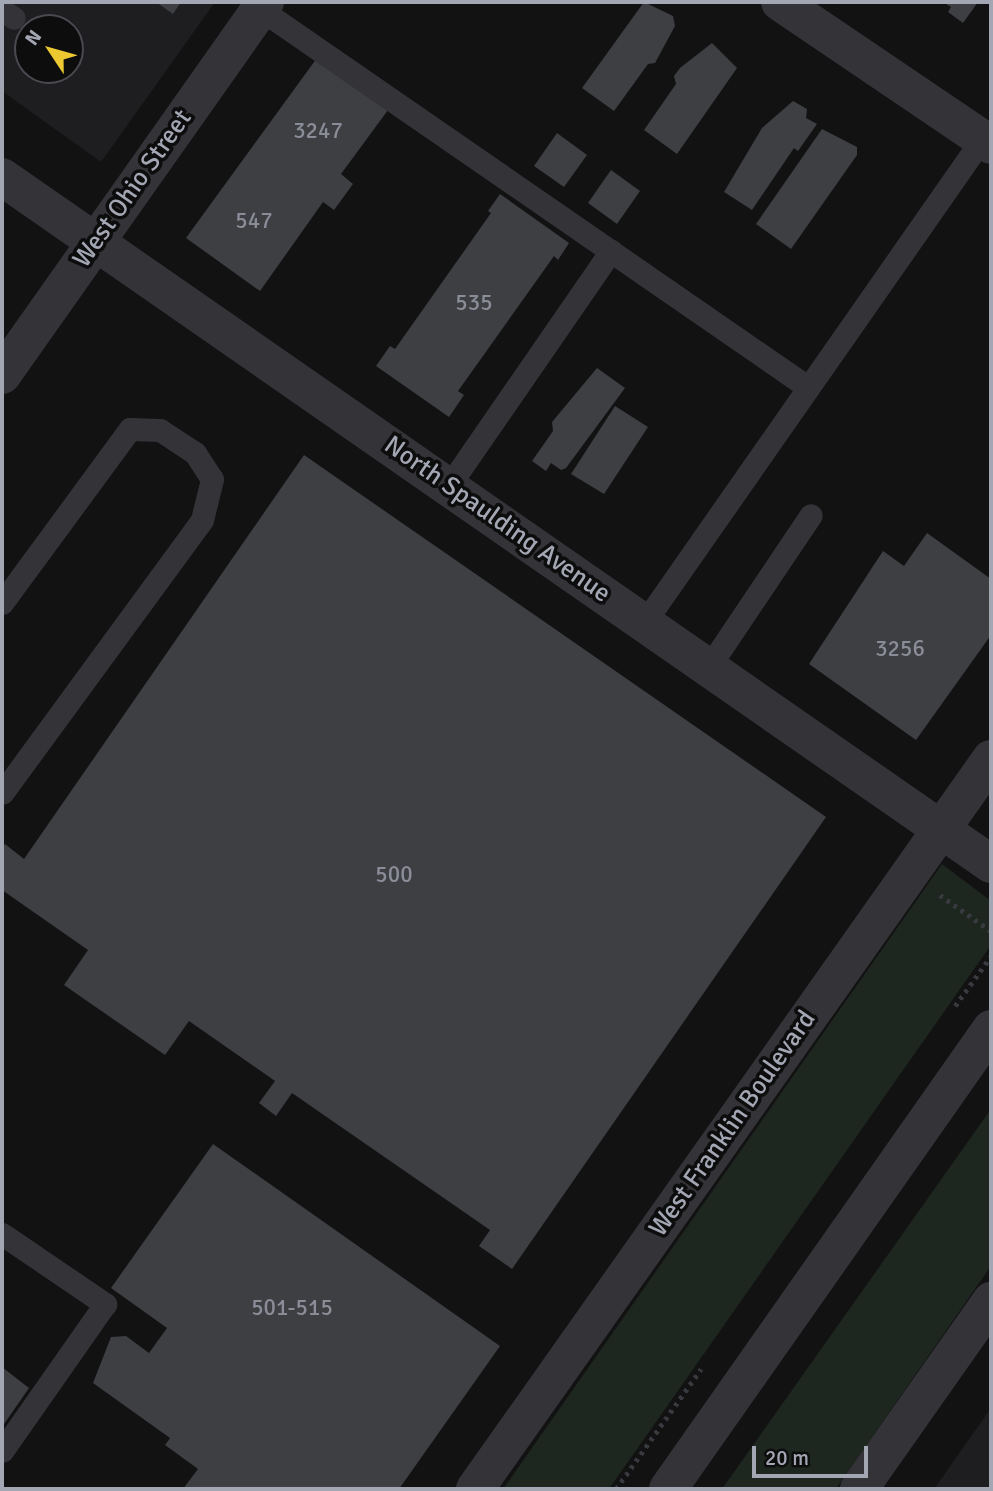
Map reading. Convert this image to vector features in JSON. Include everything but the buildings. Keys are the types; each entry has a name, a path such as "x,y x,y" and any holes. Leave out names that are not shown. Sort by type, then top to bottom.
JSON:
{"street":[{"path":"780,2 987,142"},
{"name":"West Ohio Street","path":"2,375 262,5"},
{"name":"North Spaulding Avenue","path":"2,177 991,864"},
{"name":"West Franklin Boulevard","path":"475,1489 991,759"},
{"path":"668,1489 991,1029"},
{"path":"859,1489 991,1301"}],"lane":[{"path":"262,5 806,386"},
{"path":"644,623 806,386 987,142"},
{"path":"447,486 611,251"},
{"path":"2,603 130,429 159,430 195,453 212,479 202,520 2,793"},
{"path":"708,668 811,515"},
{"path":"2,1234 104,1304 2,1451"}],"path":[{"path":"929,887 991,931"}],"shaded area":[{"path":"2,2 215,2 101,162 2,91"},
{"path":"942,864 991,901 991,945 609,1489 503,1489"},
{"path":"991,1109 991,1266 836,1489 722,1489"},
{"path":"991,1408 991,1489 934,1489"}]}
